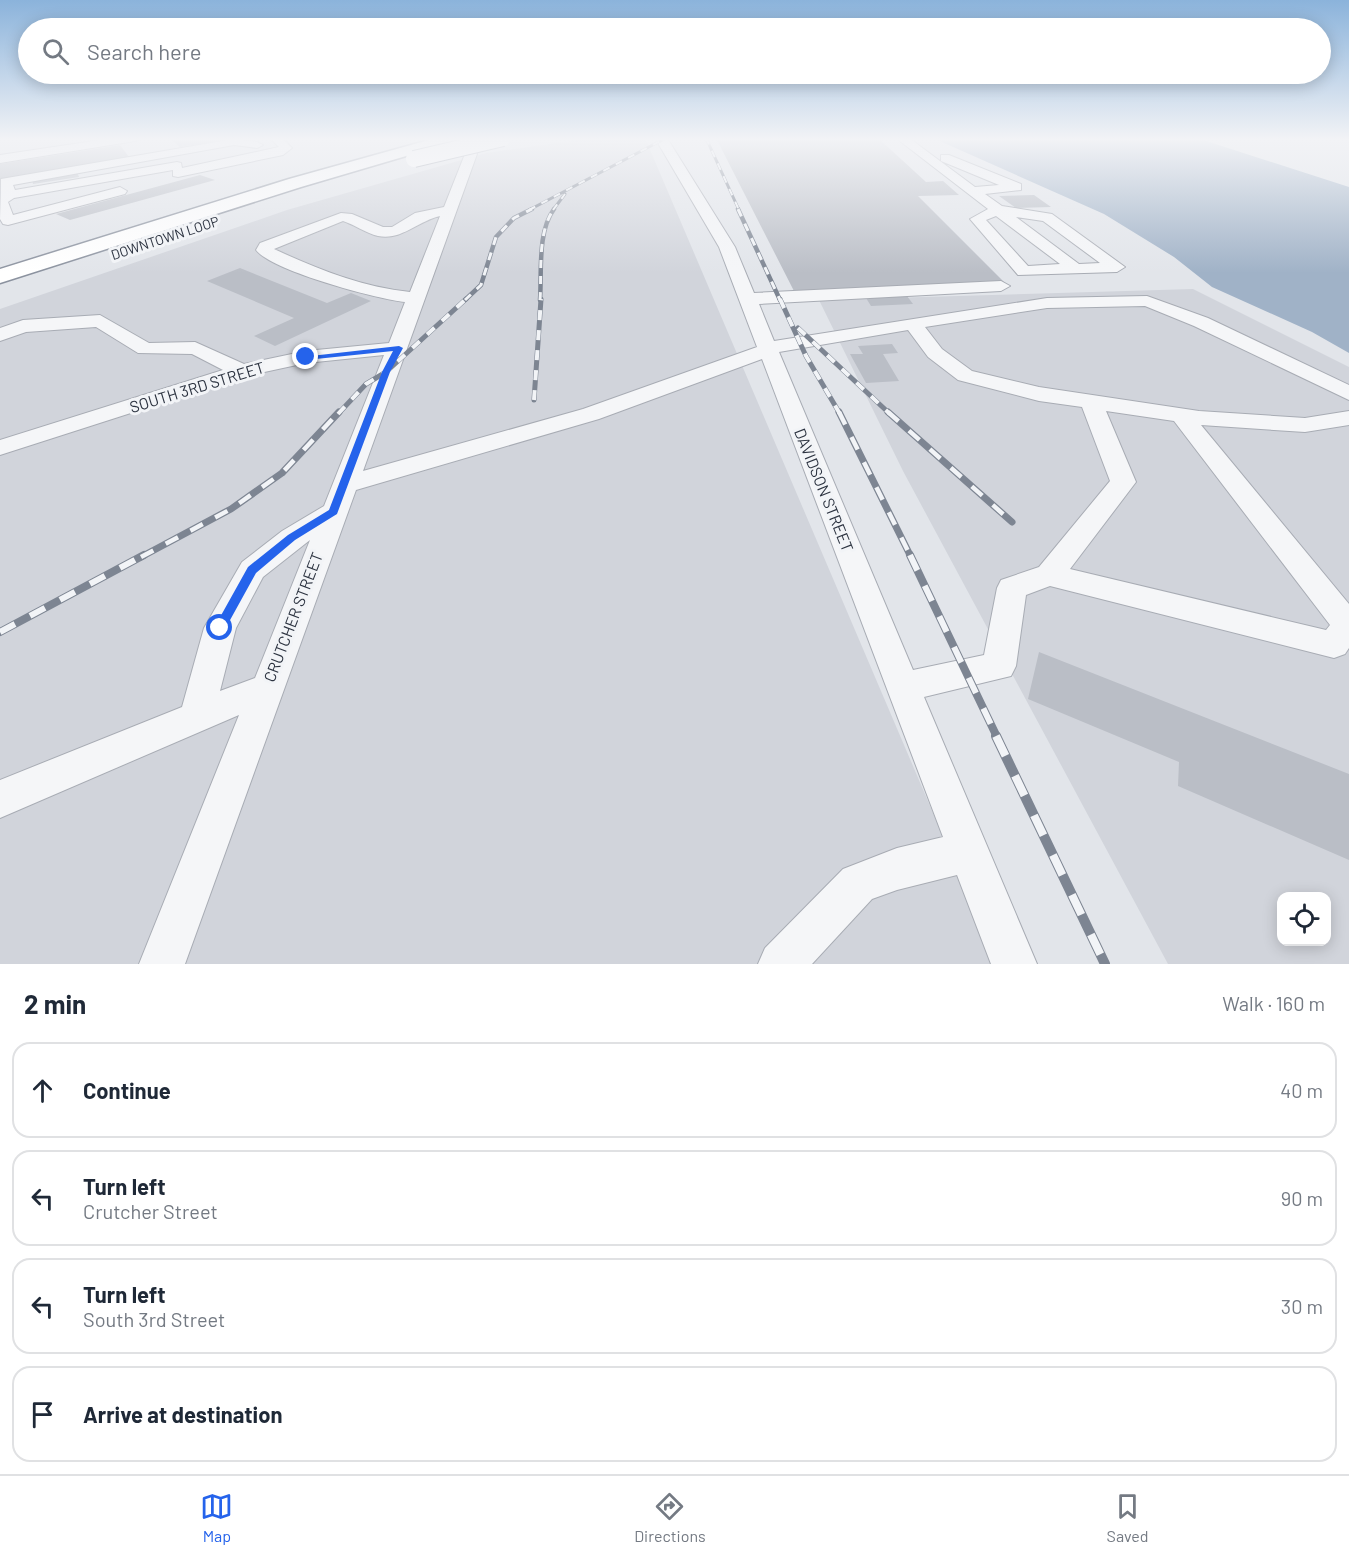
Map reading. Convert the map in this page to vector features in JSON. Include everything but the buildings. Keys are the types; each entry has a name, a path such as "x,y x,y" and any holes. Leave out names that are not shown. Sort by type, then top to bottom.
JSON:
{"highway":[{"name":"DOWNTOWN LOOP","path":"0,276 240,201 305,183"},
{"name":"DOWNTOWN LOOP","path":"0,292 325,183"},
{"path":"0,262 240,201"}],"street":[{"path":"27,183 5,186 1,203 8,221 149,183"},
{"name":"CRUTCHER STREET","path":"162,964 386,372 399,348 460,183"},
{"name":"DAVIDSON STREET","path":"688,183 727,247 1014,964"},
{"path":"962,183 1076,269"},
{"path":"973,191 1016,187 1006,183"},
{"path":"418,298 398,297 321,276 264,250 266,246 341,217 347,217 381,232 395,232 409,220 450,210"},
{"path":"998,210 1047,217 1117,267 1076,269 1024,272 977,219 998,210"},
{"path":"748,298 1001,286"},
{"path":"196,718 220,628 252,570 338,499 591,414 786,343 1047,303 1147,301 1201,322 1349,393"},
{"path":"0,335 23,326 100,321 145,349 195,348 241,371"},
{"path":"913,324 935,353 966,376 1039,394 1181,415 1305,425 1349,418"},
{"name":"SOUTH 3RD STREET","path":"0,448 241,371 306,357 399,348"},
{"path":"1050,575 1123,482 1092,403"},
{"path":"902,687 999,666 1012,588 1050,575 1334,645 1347,624 1181,415"},
{"path":"0,799 266,688"},
{"path":"781,964 858,884 897,869 968,852"}],"shaded area":[{"path":"381,183 664,183 971,902 995,964 0,964 0,309 287,210"},
{"path":"1193,289 1349,367 1349,964 1168,964 903,471 819,300"}],"water":[{"path":"1034,183 1337,183 1349,187 1349,353 1312,332 1212,287 1174,257 1104,214"}],"railway":[{"path":"529,210 580,183"},
{"path":"727,183 739,210"},
{"path":"553,210 565,194"},
{"path":"465,300 481,285 496,237 514,218 532,209"},
{"path":"540,300 543,241 545,229 554,209"},
{"path":"738,209 780,300"},
{"path":"338,414 366,384 386,372 466,299"},
{"path":"534,400 541,299"},
{"path":"780,299 806,356 840,414"},
{"path":"798,328 890,414"},
{"path":"141,557 231,509 282,473 339,412"},
{"path":"888,412 1012,522"},
{"path":"840,414 911,557"},
{"path":"0,632 144,555"},
{"path":"910,555 997,737"},
{"path":"996,736 1105,964"}],"route":[{"path":"220,628 252,570 292,538 333,512 386,372 399,348 306,357"}]}
